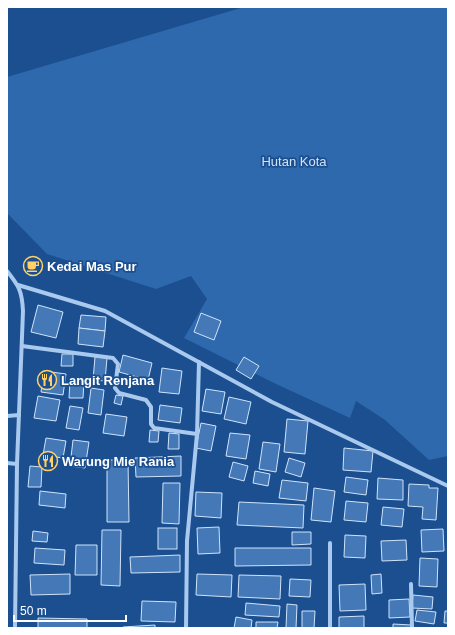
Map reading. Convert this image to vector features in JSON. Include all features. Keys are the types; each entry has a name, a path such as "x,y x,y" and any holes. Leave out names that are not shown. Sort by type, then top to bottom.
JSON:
{"street":[{"path":"7,271 18,285 23,296 17,464 15,628"},
{"path":"18,285 105,311 272,402 448,486"},
{"path":"22,346 113,358 118,364 115,388 119,393 146,400 150,407 151,424 154,428 196,434"},
{"path":"186,628 187,542 200,362"},
{"path":"7,416 19,415"},
{"path":"7,464 17,464"},
{"path":"330,543 330,628"},
{"path":"411,584 412,628"}],"green space":[{"name":"Hutan Kota","path":"244,7 448,7 448,456 429,460 385,420 356,401 350,418 276,384 184,338 207,299 191,276 156,289 47,254 7,213 7,77"}],"building":[{"path":"38,305 63,312 56,338 31,332"},
{"path":"201,313 221,321 214,340 194,332"},
{"path":"81,315 106,317 105,331 79,328"},
{"path":"79,328 105,331 103,347 78,344"},
{"path":"62,354 73,354 73,366 61,366"},
{"path":"123,355 152,363 148,380 119,372"},
{"path":"95,357 107,358 105,381 93,380"},
{"path":"244,357 259,366 251,379 236,370"},
{"path":"162,368 182,371 179,394 159,392"},
{"path":"44,371 66,374 63,395 41,392"},
{"path":"70,380 84,380 83,398 69,398"},
{"path":"91,388 104,390 101,415 88,413"},
{"path":"206,389 225,392 221,414 202,411"},
{"path":"116,395 123,396 121,405 114,403"},
{"path":"38,396 60,400 56,421 34,418"},
{"path":"229,397 251,402 246,424 224,419"},
{"path":"160,405 182,408 180,423 158,420"},
{"path":"70,406 83,408 79,430 66,428"},
{"path":"106,414 127,417 124,436 103,433"},
{"path":"287,419 308,421 305,454 284,452"},
{"path":"201,423 216,426 211,451 196,448"},
{"path":"150,430 159,431 158,442 149,442"},
{"path":"169,433 179,434 179,449 168,449"},
{"path":"230,433 250,435 246,459 226,456"},
{"path":"46,438 66,441 63,458 43,455"},
{"path":"73,440 89,442 85,468 70,466"},
{"path":"263,442 280,444 276,472 259,469"},
{"path":"344,448 373,451 371,472 343,470"},
{"path":"181,456 181,476 136,477 135,458"},
{"path":"289,458 305,463 301,477 285,472"},
{"path":"107,460 128,460 129,522 107,522"},
{"path":"233,462 248,466 244,481 229,477"},
{"path":"30,466 42,467 41,487 28,487"},
{"path":"255,471 270,474 268,486 253,483"},
{"path":"346,477 368,480 366,495 344,492"},
{"path":"378,478 403,480 403,500 377,499"},
{"path":"282,480 308,483 306,501 279,498"},
{"path":"163,483 180,483 179,524 162,523"},
{"path":"409,484 429,485 429,488 438,488 436,520 422,519 423,507 408,506"},
{"path":"314,488 335,491 331,522 311,520"},
{"path":"40,491 66,494 65,508 39,505"},
{"path":"196,492 222,493 221,518 195,516"},
{"path":"346,501 368,503 366,522 344,520"},
{"path":"239,502 304,505 303,528 237,525"},
{"path":"383,507 404,509 402,527 381,525"},
{"path":"219,527 220,553 198,554 197,528"},
{"path":"158,528 177,528 177,549 158,549"},
{"path":"443,529 444,551 422,552 421,530"},
{"path":"102,530 121,530 120,586 101,585"},
{"path":"33,531 48,533 47,542 32,541"},
{"path":"292,532 311,532 311,544 292,545"},
{"path":"345,535 366,536 365,558 344,557"},
{"path":"406,540 407,560 382,561 381,541"},
{"path":"76,545 97,545 97,575 75,575"},
{"path":"35,548 65,550 64,565 34,563"},
{"path":"235,548 311,548 311,565 235,566"},
{"path":"180,555 180,572 131,573 130,557"},
{"path":"420,558 438,559 437,587 419,586"},
{"path":"70,574 70,594 31,595 30,575"},
{"path":"197,574 232,575 231,597 196,595"},
{"path":"381,574 382,593 372,594 371,575"},
{"path":"239,575 281,576 280,599 238,597"},
{"path":"290,579 311,580 310,597 289,596"},
{"path":"365,584 366,610 340,611 339,585"},
{"path":"413,595 433,597 432,609 412,608"},
{"path":"409,599 410,617 389,618 389,600"},
{"path":"142,601 176,602 175,622 141,621"},
{"path":"246,603 280,606 279,617 245,615"},
{"path":"287,604 297,605 296,628 286,628"},
{"path":"417,610 436,612 434,624 415,621"},
{"path":"302,611 315,611 314,628 302,628"},
{"path":"445,611 448,611 448,623 444,623"},
{"path":"364,616 364,628 339,628 339,617"},
{"path":"236,617 252,620 251,628 234,628"},
{"path":"38,618 87,619 87,628 38,628"},
{"path":"256,622 278,622 277,628 256,628"},
{"path":"393,624 411,625 411,628 393,628"},
{"path":"155,625 155,628 123,628 123,627"}],"place":[{"name":"Kedai Mas Pur","path":"33,266"},
{"name":"Langit Renjana","path":"47,380"},
{"name":"Warung Mie Rania","path":"48,461"}]}
